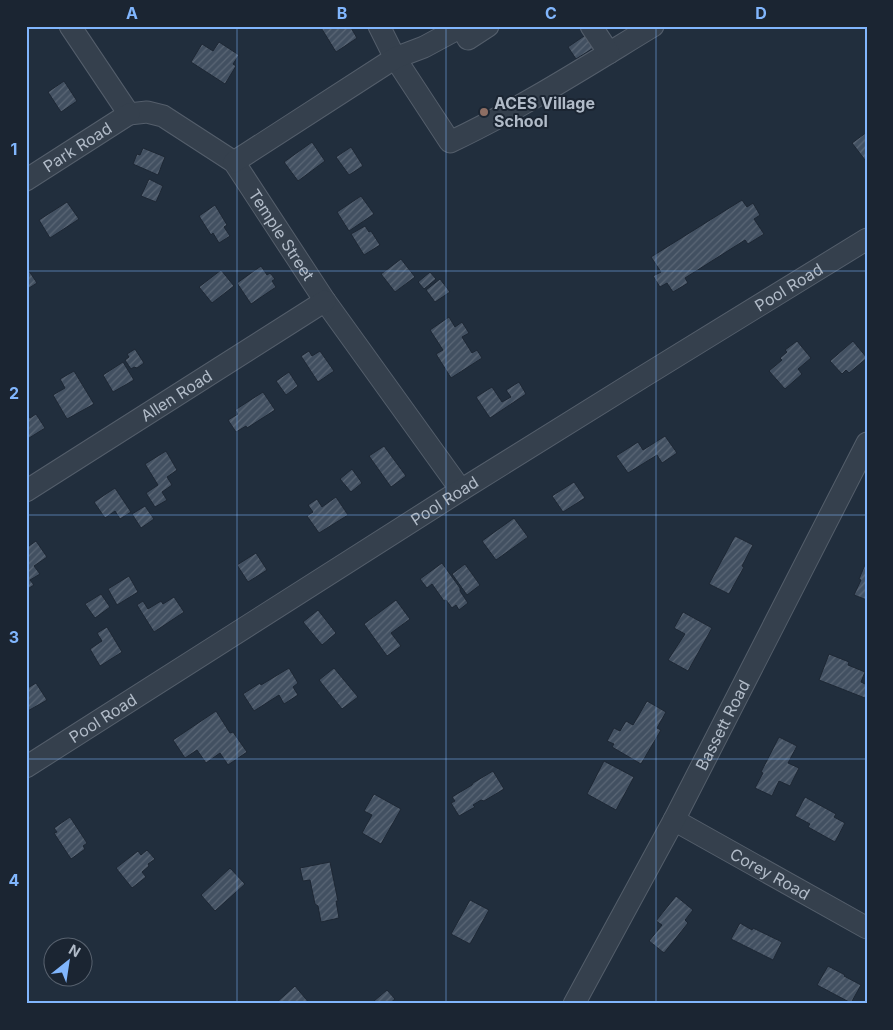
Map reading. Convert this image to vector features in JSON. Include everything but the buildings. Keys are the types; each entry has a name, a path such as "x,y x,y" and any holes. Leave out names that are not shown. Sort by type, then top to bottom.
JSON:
{"street":[{"path":"70,26 129,114"},
{"path":"379,26 395,58 450,142 478,129 653,26"},
{"path":"234,162 395,58 424,47 452,29 461,28 468,39 488,26"},
{"path":"591,26 609,53"},
{"name":"Temple Street","path":"129,114 147,112 163,116 234,162 325,301 461,490"},
{"name":"Park Road","path":"26,180 129,114"},
{"name":"Pool Road","path":"26,767 461,490 867,239"},
{"name":"Allen Road","path":"26,491 325,301"},
{"name":"Bassett Road","path":"574,1004 674,820 867,444"},
{"name":"Corey Road","path":"674,820 867,928"}],"place":[{"name":"ACES Village School","path":"484,112"}]}
